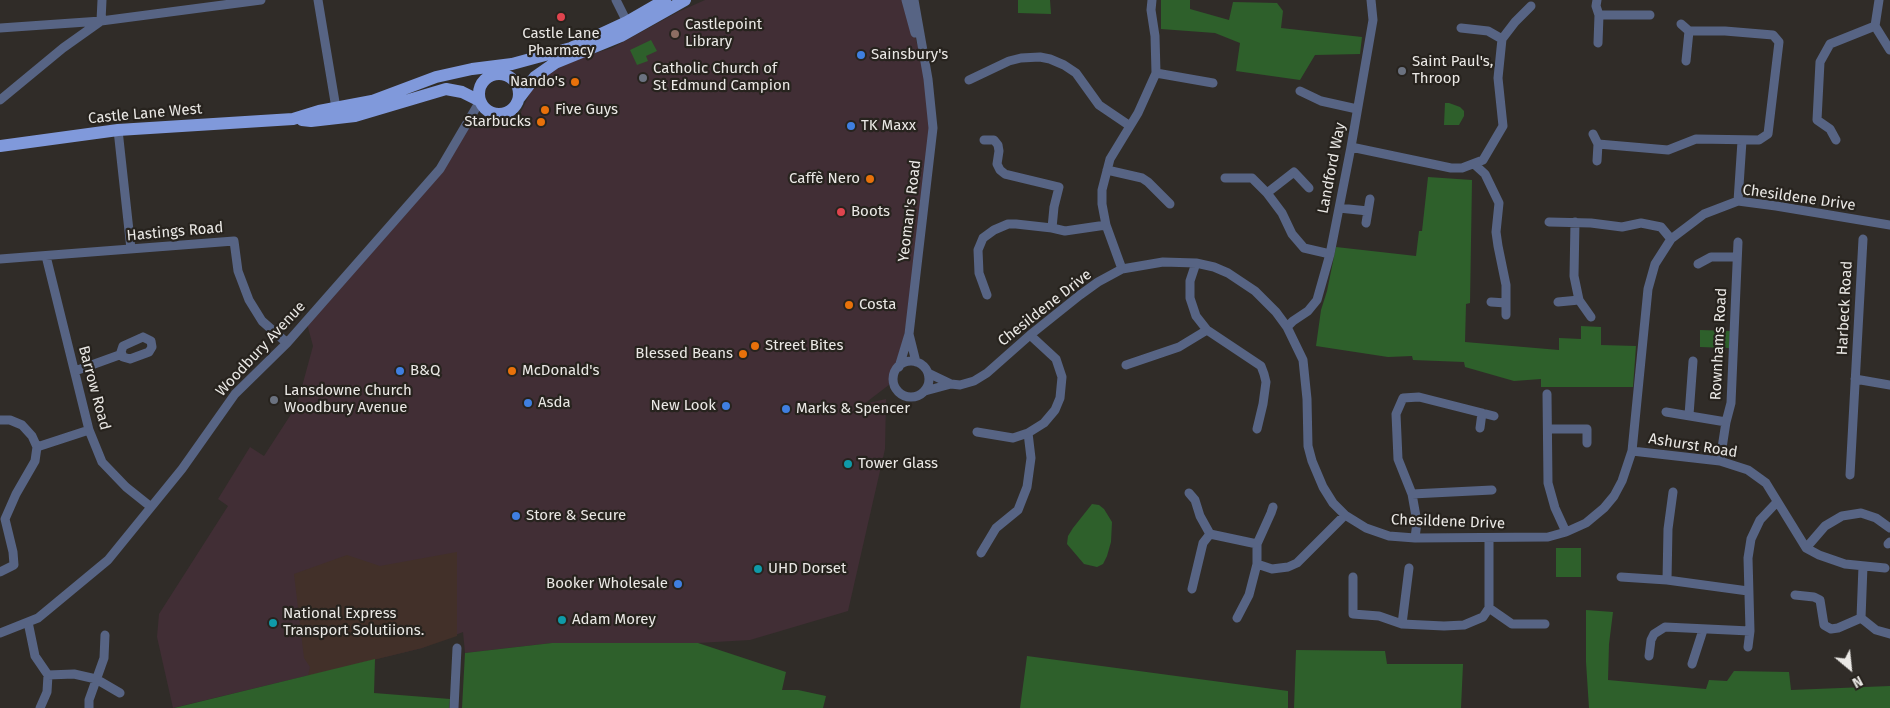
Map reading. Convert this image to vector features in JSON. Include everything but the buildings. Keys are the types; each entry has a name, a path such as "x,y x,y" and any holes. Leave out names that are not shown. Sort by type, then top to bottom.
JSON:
{"main road":[{"name":"Castle Lane West","path":"293,119 372,101 436,77 472,69 512,64 571,48 627,22 664,0"},
{"path":"495,74 486,78 479,89 480,101 488,111 499,114 515,106 535,77 555,63 621,36 685,0"},
{"name":"Castle Lane West","path":"495,74 512,64"},
{"path":"472,69 511,77 518,86 519,98"},
{"name":"Castle Lane West","path":"0,146 118,130 293,119 311,121 355,116 446,89 462,92 480,101"}],"street":[{"path":"101,21 102,0"},
{"path":"0,28 101,21 210,3 261,0"},
{"path":"318,0 336,108"},
{"path":"616,0 627,22"},
{"name":"Yeoman's Road","path":"906,0 929,92"},
{"name":"Yeoman's Road","path":"899,367 909,334 933,128 928,79 914,0"},
{"path":"1122,269 1106,226 1102,204 1102,190 1110,159 1130,126 1156,73 1155,36 1151,10 1152,0"},
{"name":"Landford Way","path":"1288,327 1293,321 1308,311 1317,300 1330,254 1373,20 1370,0"},
{"path":"1597,0 1596,6 1599,15 1598,43"},
{"path":"1879,0 1875,26 1890,50"},
{"path":"1351,147 1451,168 1462,168 1483,160 1503,126 1498,78 1502,39 1531,6"},
{"path":"1599,15 1650,15"},
{"path":"0,100 63,48 101,21"},
{"path":"1598,144 1668,150 1696,139 1759,140 1768,134 1779,42 1773,36 1725,31 1689,31 1681,24"},
{"path":"1836,140 1830,129 1818,120 1820,62 1830,44 1875,26"},
{"path":"1461,28 1488,31 1502,39"},
{"path":"1686,60 1689,31"},
{"path":"969,80 1009,61 1040,57 1064,65 1076,73 1100,105 1130,126"},
{"path":"1156,73 1213,83"},
{"path":"1300,91 1321,101 1357,109"},
{"name":"Woodbury Avenue","path":"0,633 38,618 108,560 182,469 235,394 287,343 440,169 480,101"},
{"path":"118,130 131,249"},
{"path":"1593,134 1598,144 1597,161"},
{"path":"984,140 994,140 998,144 997,164 1005,174 1059,187 1054,207 1052,228"},
{"path":"1738,201 1742,141"},
{"path":"1474,164 1484,174 1499,203 1496,232 1506,285 1506,315"},
{"path":"1107,170 1142,178 1170,204"},
{"path":"1267,193 1294,172 1309,188"},
{"path":"1225,178 1252,178 1267,193 1282,213 1292,234 1304,248 1330,254"},
{"path":"1366,223 1370,199"},
{"name":"Chesildene Drive","path":"925,391 951,384 960,385 974,381 987,373 1030,335 1092,286 1122,269 1163,262 1196,263 1214,267 1242,281 1276,312 1288,327 1303,360 1307,398 1308,446 1312,461 1323,487 1333,503 1345,515 1366,528 1389,536 1415,538 1548,537 1566,532 1586,523 1604,508 1614,496 1622,481 1632,451 1648,289 1656,264 1671,239 1704,214 1738,201 1890,225"},
{"path":"1339,208 1368,211"},
{"path":"1549,222 1591,222 1622,227 1641,223 1661,227 1671,239"},
{"path":"1575,222 1574,276 1579,300 1592,317"},
{"path":"987,295 979,273 978,250 983,238 994,230 1008,224 1065,231 1106,226"},
{"name":"Harbeck Road","path":"1850,474 1863,239"},
{"name":"Hastings Road","path":"0,259 234,241 238,271 249,300 262,321 287,343"},
{"name":"Rownhams Road","path":"1720,461 1731,402 1738,242"},
{"name":"Barrow Road","path":"46,256 89,430 102,462 151,507"},
{"path":"1698,264 1711,256 1736,257"},
{"path":"1196,263 1190,281 1190,298 1196,316 1207,330 1261,366 1264,374 1266,382 1257,429"},
{"path":"1558,302 1579,300"},
{"path":"1492,302 1506,302"},
{"path":"1126,365 1179,347 1207,330"},
{"name":"Yeoman's Road","path":"909,334 916,362"},
{"path":"977,432 1013,438 1028,433 1044,423 1055,410 1060,398 1062,377 1056,360 1030,335"},
{"path":"75,371 122,354"},
{"path":"1689,415 1694,361"},
{"path":"928,373 929,382 925,391 912,397 902,395 898,391 894,381 895,372 899,367 910,362 916,362 923,366 928,373 951,384"},
{"path":"1855,379 1890,384"},
{"path":"1548,394 1548,483 1566,532"},
{"path":"1415,538 1417,522 1412,494 1398,459 1396,414 1403,398 1419,397 1494,416"},
{"path":"1480,428 1482,412"},
{"path":"1666,412 1726,422"},
{"path":"0,420 10,420 22,425 32,436 37,447 35,461 2,518 13,552 14,564 0,572"},
{"path":"1548,429 1587,429 1587,443"},
{"path":"37,447 89,430"},
{"path":"981,554 996,528 1018,510 1027,487 1031,458 1028,433"},
{"name":"Ashurst Road","path":"1632,451 1720,461 1748,470 1766,483 1806,548"},
{"path":"1412,494 1492,490"},
{"path":"1667,580 1668,529 1673,492"},
{"path":"1189,493 1195,500 1200,516 1210,534 1257,544"},
{"path":"1748,647 1750,631 1748,558 1752,539 1760,520 1777,502"},
{"path":"1237,618 1249,595 1257,564 1257,544 1271,513 1272,506"},
{"path":"1886,568 1845,564 1806,548 1826,526 1842,516 1861,513 1876,518 1890,528"},
{"path":"1257,564 1272,569 1288,567 1297,563 1345,515"},
{"path":"1192,589 1202,543 1210,534"},
{"path":"1353,577 1353,614 1379,616 1402,624 1464,625 1483,617 1489,608 1488,538"},
{"path":"1860,618 1863,566"},
{"path":"1402,624 1409,568"},
{"path":"1621,577 1667,580 1748,591"},
{"path":"1795,596 1814,596 1820,600 1824,625 1830,629 1838,628 1860,618"},
{"path":"1489,608 1512,624 1545,624"},
{"path":"1860,618 1876,630 1890,634"},
{"path":"28,622 35,656 48,675 47,692 40,708"},
{"path":"1649,656 1651,640 1659,629 1665,627 1750,631"},
{"path":"1692,664 1703,630"},
{"path":"89,708 89,700 104,658 105,635"},
{"path":"454,708 457,648"},
{"path":"48,675 74,674 96,680 120,693"}],"shaded area":[{"path":"705,0 906,0 929,92 933,128 920,243 899,367 895,372 894,381 864,404 886,399 885,449 848,611 750,640 698,643 552,643 465,653 463,632 422,648 173,708 157,637 159,614 228,506 218,499 250,447 264,456 297,405 313,346 306,320 440,169 469,118 491,126 514,126 518,124 521,112 531,91 548,73 583,57 612,48 678,12"},
{"path":"457,552 457,636 422,648 308,676 310,667 304,658 294,574 347,555 380,566"}],"green space":[{"path":"1018,0 1050,0 1051,14 1018,13"},
{"path":"1161,0 1190,0 1190,9 1229,20 1233,2 1277,3 1283,11 1281,28 1362,37 1360,54 1315,55 1300,80 1236,71 1240,43 1215,33 1161,29"},
{"path":"651,40 657,51 646,56 648,61 637,65 630,50"},
{"path":"1445,103 1460,107 1464,111 1464,116 1459,125 1444,125"},
{"path":"1428,177 1472,180 1470,303 1466,304 1465,342 1559,350 1559,338 1581,339 1581,326 1601,327 1601,345 1636,346 1633,387 1541,387 1541,379 1514,381 1465,367 1464,362 1413,360 1412,356 1388,357 1316,346 1321,310 1336,247 1416,256 1419,231 1422,231"},
{"path":"1700,330 1730,331 1729,348 1700,347"},
{"path":"1092,504 1099,505 1104,509 1112,522 1111,542 1107,556 1103,564 1097,567 1084,564 1067,544 1068,536 1073,528"},
{"path":"1556,548 1581,548 1581,577 1556,577"},
{"path":"1586,610 1613,612 1609,644 1608,680 1706,689 1709,680 1727,681 1734,671 1789,672 1791,690 1890,686 1890,708 1589,708 1586,662"},
{"path":"552,643 698,643 786,672 782,690 798,690 826,696 823,708 462,708 465,653"},
{"path":"1296,650 1385,651 1387,664 1463,664 1461,708 1294,708"},
{"path":"1027,656 1288,691 1288,708 1020,708"},
{"path":"375,659 374,693 450,699 449,708 174,708"}],"place":[{"name":"Castle Lane Pharmacy","path":"561,17"},
{"name":"Castlepoint Library","path":"675,34"},
{"name":"Sainsbury's","path":"861,55"},
{"name":"Saint Paul's, Throop","path":"1402,71"},
{"name":"Catholic Church of St Edmund Campion","path":"643,78"},
{"name":"Nando's","path":"575,82"},
{"name":"Five Guys","path":"545,110"},
{"name":"Starbucks","path":"541,122"},
{"name":"TK Maxx","path":"851,126"},
{"name":"Caffè Nero","path":"870,179"},
{"name":"Boots","path":"841,212"},
{"name":"Costa","path":"849,305"},
{"name":"Street Bites","path":"755,346"},
{"name":"Blessed Beans","path":"743,354"},
{"name":"B&Q","path":"400,371"},
{"name":"McDonald's","path":"512,371"},
{"name":"Lansdowne Church Woodbury Avenue","path":"274,400"},
{"name":"Asda","path":"528,403"},
{"name":"New Look","path":"726,406"},
{"name":"Marks & Spencer","path":"786,409"},
{"name":"Tower Glass","path":"848,464"},
{"name":"Store & Secure","path":"516,516"},
{"name":"UHD Dorset","path":"758,569"},
{"name":"Booker Wholesale","path":"678,584"},
{"name":"Adam Morey","path":"562,620"},
{"name":"National Express Transport Solutiions.","path":"273,623"}]}
